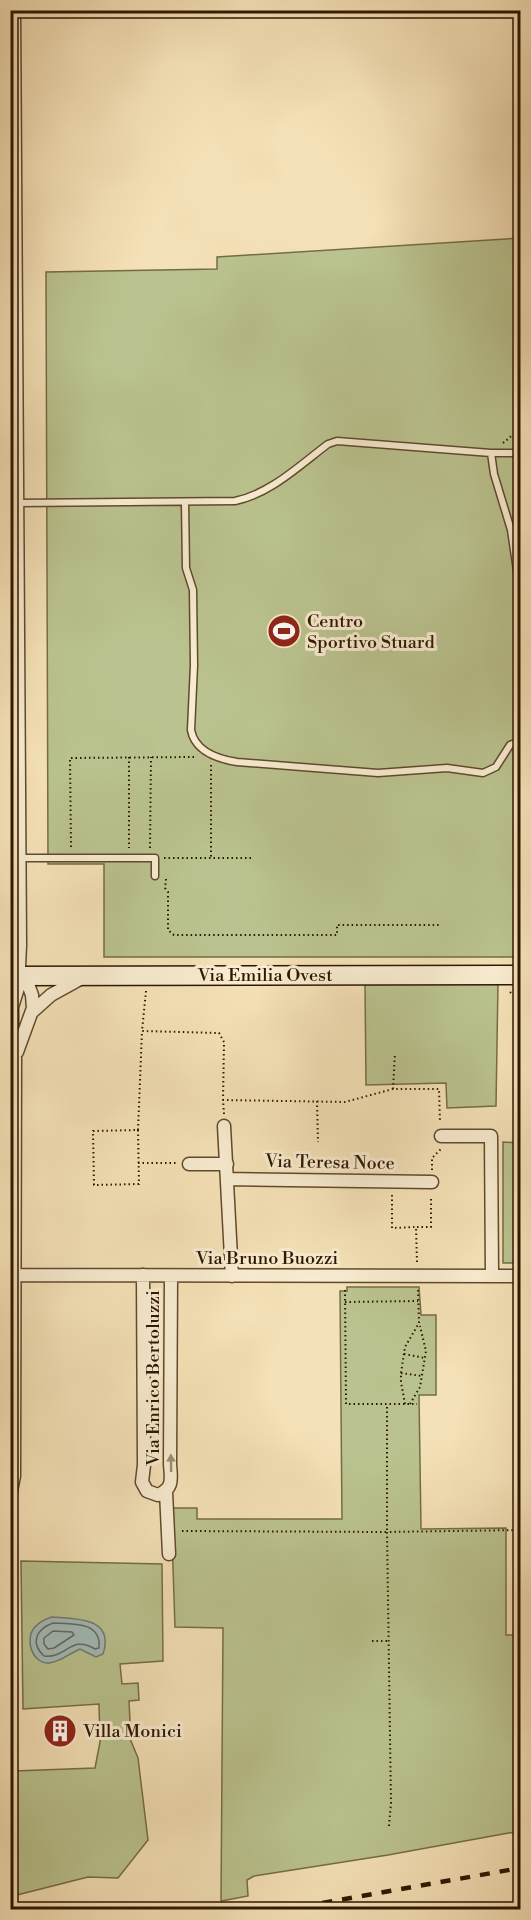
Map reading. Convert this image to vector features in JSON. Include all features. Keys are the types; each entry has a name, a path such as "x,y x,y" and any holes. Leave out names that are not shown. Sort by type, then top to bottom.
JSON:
{"street":[{"path":"10,1496 13,1480 14,1275 12,1261 15,1059 11,1006 18,988 20,858 14,10"},
{"name":"Via Emilia Ovest","path":"18,976 520,975"},
{"path":"18,976 32,995 32,1012"},
{"path":"15,1059 23,1030 32,1012 57,991 82,978 92,976"},
{"path":"224,1126 232,1276"},
{"path":"441,1136 491,1136 492,1276"},
{"path":"189,1164 227,1164"},
{"name":"Via Teresa Noce","path":"227,1179 432,1182"},
{"name":"Via Bruno Buozzi","path":"14,1275 520,1276"},
{"name":"Via Enrico Bertoluzzi","path":"143,1275 144,1465 142,1482 147,1491 158,1495 166,1492 171,1486 172,1478 170,1464 171,1276"},
{"path":"166,1492 169,1554"}],"lane":[{"path":"18,503 226,501 251,496 272,485 328,444 337,441 520,453"},
{"path":"494,453 494,474 512,530 520,591"},
{"path":"185,502 186,568 193,590 194,665 191,730 194,738 204,750 221,759 237,762 378,773 447,768 483,773 496,767 510,745 520,741"},
{"path":"20,858 153,858 155,876"}],"path":[{"path":"494,453 520,429"},
{"path":"151,757 153,858 252,858"},
{"path":"70,858 70,758 199,757"},
{"path":"211,757 211,858"},
{"path":"129,758 129,858"},
{"path":"166,878 168,930 174,935 337,934 337,925 439,925"},
{"path":"138,1130 93,1131 94,1185 139,1184 138,1130 146,989"},
{"path":"142,1031 219,1033 224,1042 223,1101"},
{"path":"393,1089 395,1053"},
{"path":"317,1101 318,1142"},
{"path":"519,1113 520,1167"},
{"path":"138,1163 189,1164"},
{"path":"401,1194 392,1194 392,1228 416,1227"},
{"path":"345,1286 346,1404 417,1404"},
{"path":"345,1302 418,1301"},
{"path":"410,1404 419,1389 425,1358 426,1346 419,1320"},
{"path":"404,1354 425,1358"},
{"path":"401,1373 422,1376"},
{"path":"387,1404 391,1803 389,1826"},
{"path":"168,1531 520,1530"},
{"path":"372,1641 389,1641"}],"green space":[{"name":"Centro Sportivo Stuard","path":"520,238 520,747 516,747 520,799 520,957 104,957 104,864 48,864 46,272 217,269 217,257"},
{"path":"11,373 14,948 13,957 11,957"},
{"path":"498,983 496,1106 447,1108 446,1083 366,1085 365,984"},
{"path":"503,1142 520,1143 520,1263 503,1263"},
{"path":"347,1287 419,1287 421,1315 436,1315 436,1395 419,1395 421,1529 506,1528 506,1635 520,1635 520,1831 254,1876 247,1880 248,1896 221,1901 223,1628 175,1627 171,1508 197,1508 197,1519 342,1519 340,1291 347,1291"},
{"path":"21,1561 162,1564 163,1661 120,1664 122,1684 138,1683 139,1700 129,1701 131,1741 138,1758 148,1840 118,1878 88,1877 13,1896 14,1771 95,1768 100,1742 99,1704 23,1709"}],"water":[{"path":"52,1617 82,1620 98,1627 103,1633 105,1642 103,1654 96,1657 80,1649 49,1663 38,1659 30,1644 32,1632 45,1619"}],"railway":[{"path":"283,1910 520,1868"}],"place":[{"name":"Centro Sportivo Stuard","path":"284,631"},
{"name":"Villa Monici","path":"60,1731"}]}
